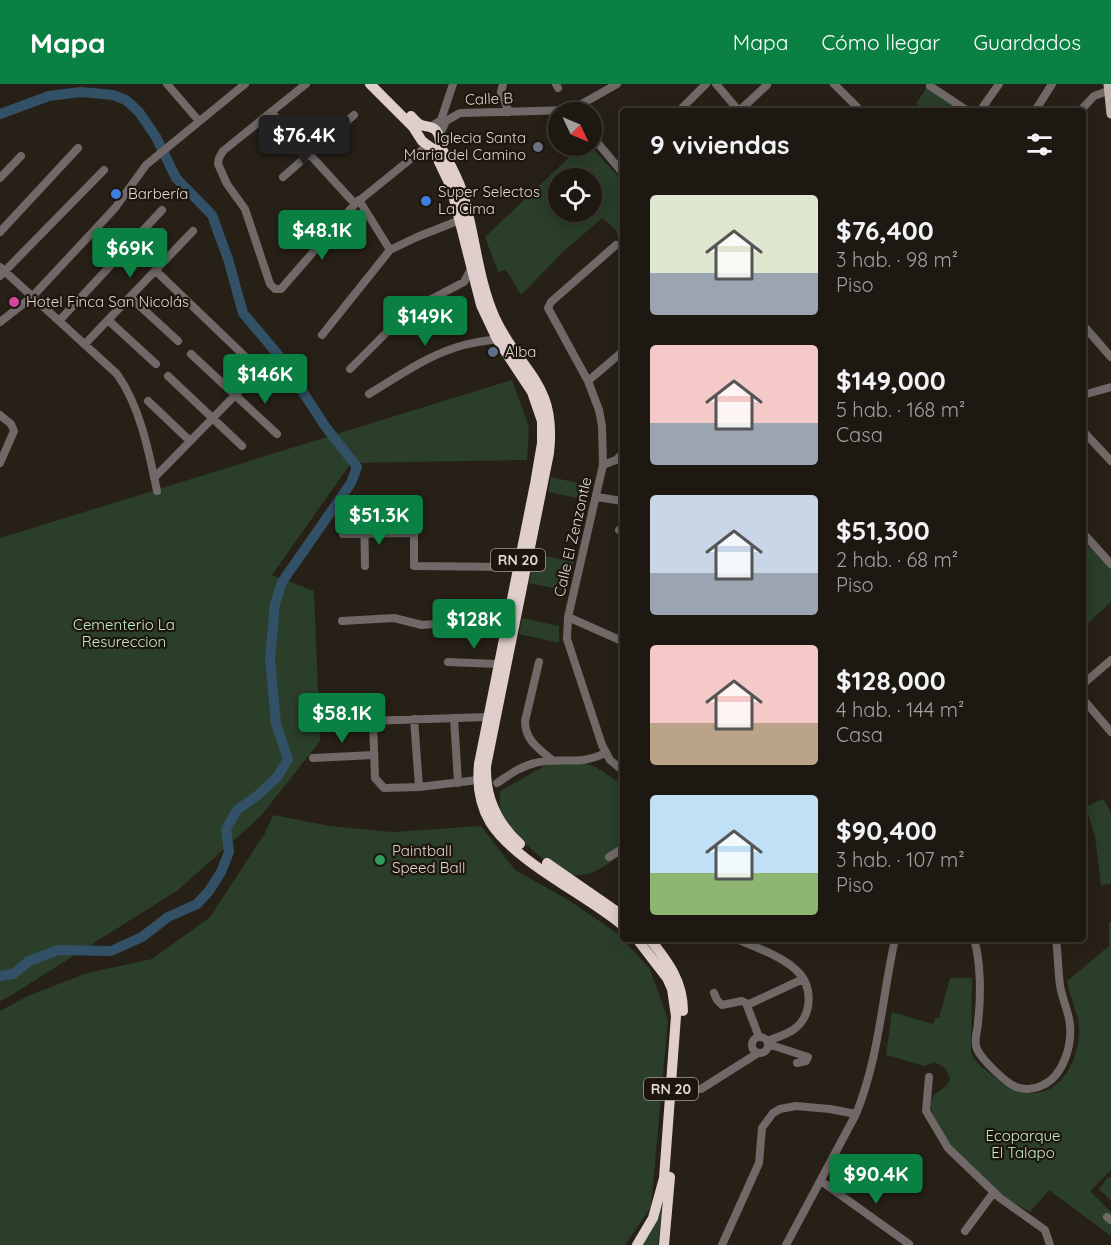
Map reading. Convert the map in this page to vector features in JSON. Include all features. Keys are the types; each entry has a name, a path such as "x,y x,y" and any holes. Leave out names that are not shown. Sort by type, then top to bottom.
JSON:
{"highway":[{"name":"RN 20","path":"370,84 433,149 451,187 478,296 496,339 532,392 542,421 542,443 479,764 478,780 485,812 501,836 521,854 620,924"},
{"name":"RN 20","path":"378,84 417,122 437,131 441,147 454,170 463,194 495,318 545,398 550,423 549,453 486,766 487,791 500,821 524,848 620,914"},
{"path":"420,137 422,129 429,127"},
{"path":"428,146 436,143 439,136"},
{"name":"RN 20","path":"637,1245 654,1218 662,1186 676,1016 672,989 667,978 639,942"},
{"name":"RN 20","path":"652,942 672,966 679,983 683,1007 664,1245"}],"main road":[{"path":"1108,87 1111,114"}],"street":[{"path":"167,84 199,121"},
{"path":"0,322 32,297 115,208 141,171 156,156 245,84"},
{"path":"306,84 223,151 218,164 227,184 245,209 270,284 275,289 281,289 357,202 428,146"},
{"path":"429,127 441,120 453,84"},
{"path":"503,84 501,92 509,112"},
{"name":"Calle B","path":"587,102 617,84"},
{"path":"682,108 706,84"},
{"path":"716,84 736,108"},
{"path":"834,84 858,108"},
{"path":"982,108 999,84"},
{"path":"1037,108 1052,84"},
{"path":"742,108 767,85"},
{"path":"930,86 963,108"},
{"path":"1083,108 1094,96 1108,87"},
{"path":"447,103 453,111 460,113"},
{"path":"271,111 357,202 390,250"},
{"name":"Calle B","path":"439,136 446,121 460,113 548,111"},
{"path":"283,177 354,115"},
{"path":"602,145 619,161"},
{"path":"0,232 78,148"},
{"path":"0,178 21,156"},
{"path":"104,170 2,271 85,344 117,374 127,388 144,438 157,491"},
{"path":"58,321 162,210"},
{"path":"322,335 390,250 460,220"},
{"path":"85,344 193,231"},
{"name":"Calle El Zenzontle","path":"616,245 551,302 548,308 588,381 602,426 603,465 568,617 567,639 605,753 620,768"},
{"path":"350,369 398,321 420,305 464,282 471,269"},
{"path":"154,478 253,377 254,365 156,271"},
{"path":"464,282 478,296"},
{"path":"130,297 178,341"},
{"path":"108,320 156,364"},
{"path":"1086,328 1111,357"},
{"path":"369,394 424,361 444,352 465,344 496,339"},
{"path":"191,354 277,434"},
{"path":"588,381 620,354"},
{"path":"168,376 242,446"},
{"path":"1086,393 1111,387"},
{"path":"148,401 190,441"},
{"path":"0,415 11,424 14,431 0,463"},
{"path":"1086,434 1111,461"},
{"path":"603,465 620,456"},
{"path":"597,497 620,501"},
{"path":"364,509 365,566"},
{"path":"414,516 414,566 517,567"},
{"path":"344,534 414,533"},
{"path":"1086,535 1111,564"},
{"path":"568,617 620,640"},
{"path":"342,621 394,618 422,625 507,620"},
{"path":"1086,681 1111,660"},
{"path":"448,662 498,664"},
{"path":"538,662 525,729 532,743 552,760"},
{"path":"1086,703 1111,732"},
{"path":"338,722 487,717"},
{"path":"454,718 458,783"},
{"path":"414,719 419,787"},
{"path":"373,721 375,778 388,789 478,780"},
{"path":"497,783 521,768 535,763 552,760 591,760 605,753"},
{"path":"313,758 374,754"},
{"path":"609,857 620,850"},
{"path":"743,942 784,961 799,973 809,994 805,1017 792,1031 765,1040 753,1040 754,1051 758,1053"},
{"path":"786,1245 856,1114 865,1092 875,1055 894,942"},
{"path":"975,942 979,972 978,1022 975,1042 978,1051 1006,1080 1016,1087 1032,1089 1047,1083 1057,1075 1063,1064 1070,1034 1070,1024 1060,986 1056,942"},
{"path":"747,1005 803,979"},
{"path":"686,1090 701,1089 758,1053 766,1051 765,1040 747,1005 742,1001 722,1005 714,993"},
{"path":"765,1040 808,1057 806,1061 797,1063"},
{"path":"928,1077 926,1111 948,1148 994,1192 1045,1230 1050,1245"},
{"path":"722,1245 759,1163 762,1128 773,1113 780,1109 796,1107 830,1109 856,1114"},
{"path":"821,1181 909,1245"},
{"path":"965,1231 994,1192"}],"green space":[{"path":"927,87 961,108 921,108 916,104"},
{"path":"570,156 599,156 620,178 620,236 618,238 616,230 602,218 602,168 558,168"},
{"path":"548,177 548,222 597,222 564,251 521,295 506,270 498,272 485,237"},
{"name":"Cementerio La Resureccion","path":"512,380 529,427 527,460 351,463 272,575 314,591 320,741 260,817 178,890 0,1001 0,538"},
{"path":"551,477 591,486 587,500 548,492"},
{"path":"1090,546 1111,568 1111,602 1086,625 1086,549"},
{"path":"535,554 574,562 567,591 529,583"},
{"path":"522,618 559,626 559,643 519,634"},
{"path":"559,758 594,766 620,783 620,855 601,868 583,875 566,873 532,850 512,828 500,809 500,791"},
{"path":"1103,799 1111,812 1111,884 1101,885 1095,836 1086,807"},
{"path":"273,815 330,826 393,832 481,826 515,870 570,901 617,933 620,936 620,942 625,942 650,969 668,1020 651,1207 625,1245 0,1245 0,1011 28,996 87,973 152,959 210,917 265,833"},
{"name":"Ecoparque El Talapo","path":"1109,922 1111,922 1111,1170 1090,1191 1111,1212 1111,1236 1049,1190 1030,1212 998,1193 956,1151 932,1113 932,1098 946,1086 950,1078 945,1068 934,1062 925,1066 886,1055 892,1012 933,1024 935,1018 939,1018 950,978 972,978 971,1053 975,1060 1009,1087 1024,1092 1038,1093 1050,1089 1070,1068 1076,1053 1079,1035 1078,1022 1067,981 1109,946"},
{"path":"1108,1177 1111,1177 1111,1201 1099,1189"},
{"path":"663,1201 658,1245 642,1245 655,1225"}],"waterway":[{"path":"0,114 49,96 81,92 113,95 126,100 139,112 156,137 176,178 212,215 228,259 243,313 280,357 325,426 357,467 351,483 282,582 275,604 270,659 276,724 288,759 278,776 258,795 237,810 226,829 229,852 221,872 209,891 197,904 168,917 142,937 111,951 58,950 29,961 13,974 0,976"}],"place":[{"name":"Iglecia Santa Maria del Camino","path":"538,147"},
{"name":"Barbería","path":"116,194"},
{"name":"Super Selectos La Cima","path":"426,201"},
{"name":"Hotel Finca San Nicolás","path":"14,302"},
{"name":"Alba","path":"493,352"},
{"name":"Paintball Speed Ball","path":"380,860"}]}
